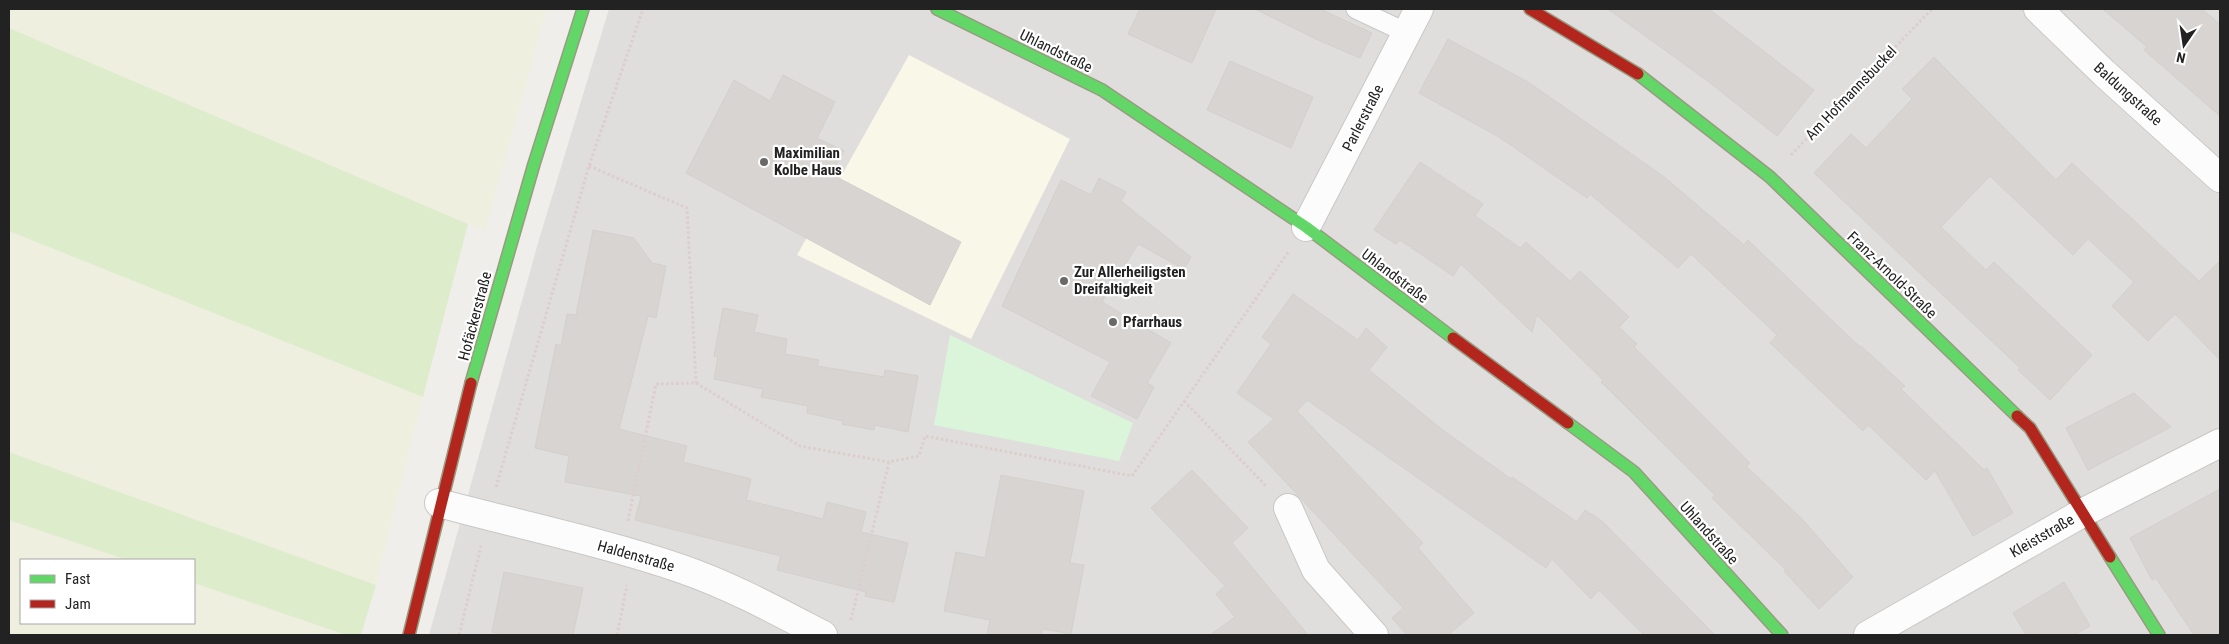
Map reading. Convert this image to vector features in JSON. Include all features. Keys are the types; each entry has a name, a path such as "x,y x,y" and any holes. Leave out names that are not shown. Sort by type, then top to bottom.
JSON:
{"street":[{"name":"Hofäckerstraße","path":"409,635 440,503 540,137 583,9"},
{"name":"Uhlandstraße","path":"937,9 1102,90 1306,227 1379,284 1634,472 1782,635"},
{"name":"Parlerstraße","path":"1306,227 1419,9"},
{"name":"Franz-Arnold-Straße","path":"1530,9 1641,76 1770,177 2030,428 2159,635"},
{"name":"Baldungstraße","path":"2038,9 2104,73 2220,178"},
{"name":"Kleiststraße","path":"1868,635 2084,512 2220,443"},
{"name":"Haldenstraße","path":"440,503 682,569 754,598 822,635"},
{"path":"1288,508 1316,570 1374,635"}],"lane":[{"path":"1356,9 1407,33"}],"path":[{"path":"459,635 488,516 589,166 643,9"},
{"name":"Am Hofmannsbuckel","path":"1770,177 1932,9"},
{"path":"589,166 687,208 696,383"},
{"path":"617,635 627,553 656,384 696,383 800,446 889,462 919,456 924,436 1132,476 1306,227"},
{"path":"1184,402 1288,508"},
{"path":"850,626 889,462"}],"shaded area":[{"path":"609,9 2220,9 2220,635 429,635 538,243"},
{"path":"909,55 1070,139 971,339 797,255"}],"green space":[{"path":"9,9 547,9 485,231 9,28"},
{"path":"9,28 468,224 423,397 9,231"},
{"path":"9,231 423,397 376,585 9,452"},
{"path":"950,335 1133,423 1119,461 934,425"},
{"path":"9,452 376,585 361,635 346,635 195,583 195,559 124,559 9,520"},
{"path":"9,520 124,559 20,559 20,624 195,624 195,583 346,635 9,635"}],"building":[{"path":"1140,9 1216,9 1192,63 1128,34"},
{"path":"1255,9 1320,9 1372,33 1360,58"},
{"path":"1608,9 1709,9 1814,90 1777,136 1709,82"},
{"path":"2103,9 2202,9 2220,24 2220,116 2144,50 2147,47"},
{"path":"1448,39 1528,82 1663,176 1744,245 1748,240 1860,347 1905,386 1901,389 1984,470 1987,468 2013,513 1973,536 1935,471 1926,480 1868,425 1863,431 1770,343 1777,335 1691,254 1678,268 1590,194 1587,198 1499,137 1419,93"},
{"path":"1934,57 2056,180 2072,163 2199,281 2220,261 2220,360 2175,314 2148,341 2112,306 2134,282 2088,239 2073,255 1990,176 1941,227 1986,270 1994,262 2092,355 2050,400 2018,370 2020,368 1814,173 1851,134 1866,148 1912,99 1902,89"},
{"path":"1230,61 1313,97 1291,148 1207,110"},
{"path":"783,75 835,102 817,138 844,151 831,174 961,242 930,305 686,173 734,80 770,101"},
{"path":"1420,162 1483,204 1475,216 1520,248 1526,242 1570,281 1580,271 1629,317 1619,327 1637,344 1634,347 1750,463 1746,466 1802,519 1853,577 1819,609 1784,571 1786,570 1712,498 1715,495 1601,382 1603,380 1537,315 1532,332 1461,264 1453,276 1400,240 1396,244 1374,230"},
{"name":"Zur Allerheiligsten Dreifaltigkeit","path":"1099,178 1126,192 1121,201 1191,257 1184,269 1138,244 1102,302 1171,343 1147,383 1154,387 1137,419 1091,396 1110,362 1002,306 1061,180 1091,195"},
{"path":"593,230 634,238 652,263 666,266 656,318 648,316 619,429 687,446 683,462 751,479 746,500 823,519 827,502 866,512 861,532 908,543 894,602 865,596 866,592 777,570 781,556 635,520 641,496 565,482 569,456 535,448 556,344 561,346 567,314 576,315"},
{"path":"1293,294 1358,340 1366,328 1387,347 1369,370 1440,428 1511,479 1512,477 1577,522 1585,510 1602,521 1715,635 1644,635 1599,590 1591,599 1552,559 1546,568 1307,400 1297,411 1423,543 1418,548 1474,613 1448,635 1407,635 1392,618 1403,608 1248,442 1274,419 1237,393 1271,344 1262,337"},
{"path":"723,308 758,315 754,332 787,339 785,354 819,360 817,366 884,377 885,370 918,376 908,432 875,425 874,430 842,424 843,421 807,413 808,406 761,397 763,389 714,379 718,357 714,356"},
{"path":"2134,393 2171,427 2088,470 2066,428"},
{"path":"1192,470 1248,528 1232,543 1308,635 1210,635 1235,617 1216,594 1225,586 1151,508"},
{"path":"1001,475 1084,491 1070,563 1084,565 1071,634 1043,629 1041,635 987,635 990,620 944,611 956,552 985,558"},
{"path":"2220,489 2220,635 2194,635 2156,578 2152,580 2130,538"},
{"path":"504,572 583,588 573,635 506,635 492,632"},
{"path":"2064,582 2090,626 2074,635 2026,635 2013,613"}],"traffic: fast":[{"path":"471,383 534,164 583,9"},
{"path":"937,9 1102,90 1306,227 1453,338"},
{"path":"1638,74 1770,177 2017,416"},
{"path":"1568,423 1634,472 1782,635"},
{"path":"2110,557 2159,635"}],"traffic: jam":[{"path":"1530,9 1638,74"},
{"path":"1453,338 1568,423"},
{"path":"409,635 471,383"},
{"path":"2017,416 2030,428 2110,557"}],"place":[{"name":"Maximilian Kolbe Haus","path":"764,162"},
{"name":"Zur Allerheiligsten Dreifaltigkeit","path":"1064,281"},
{"name":"Pfarrhaus","path":"1113,322"}]}
